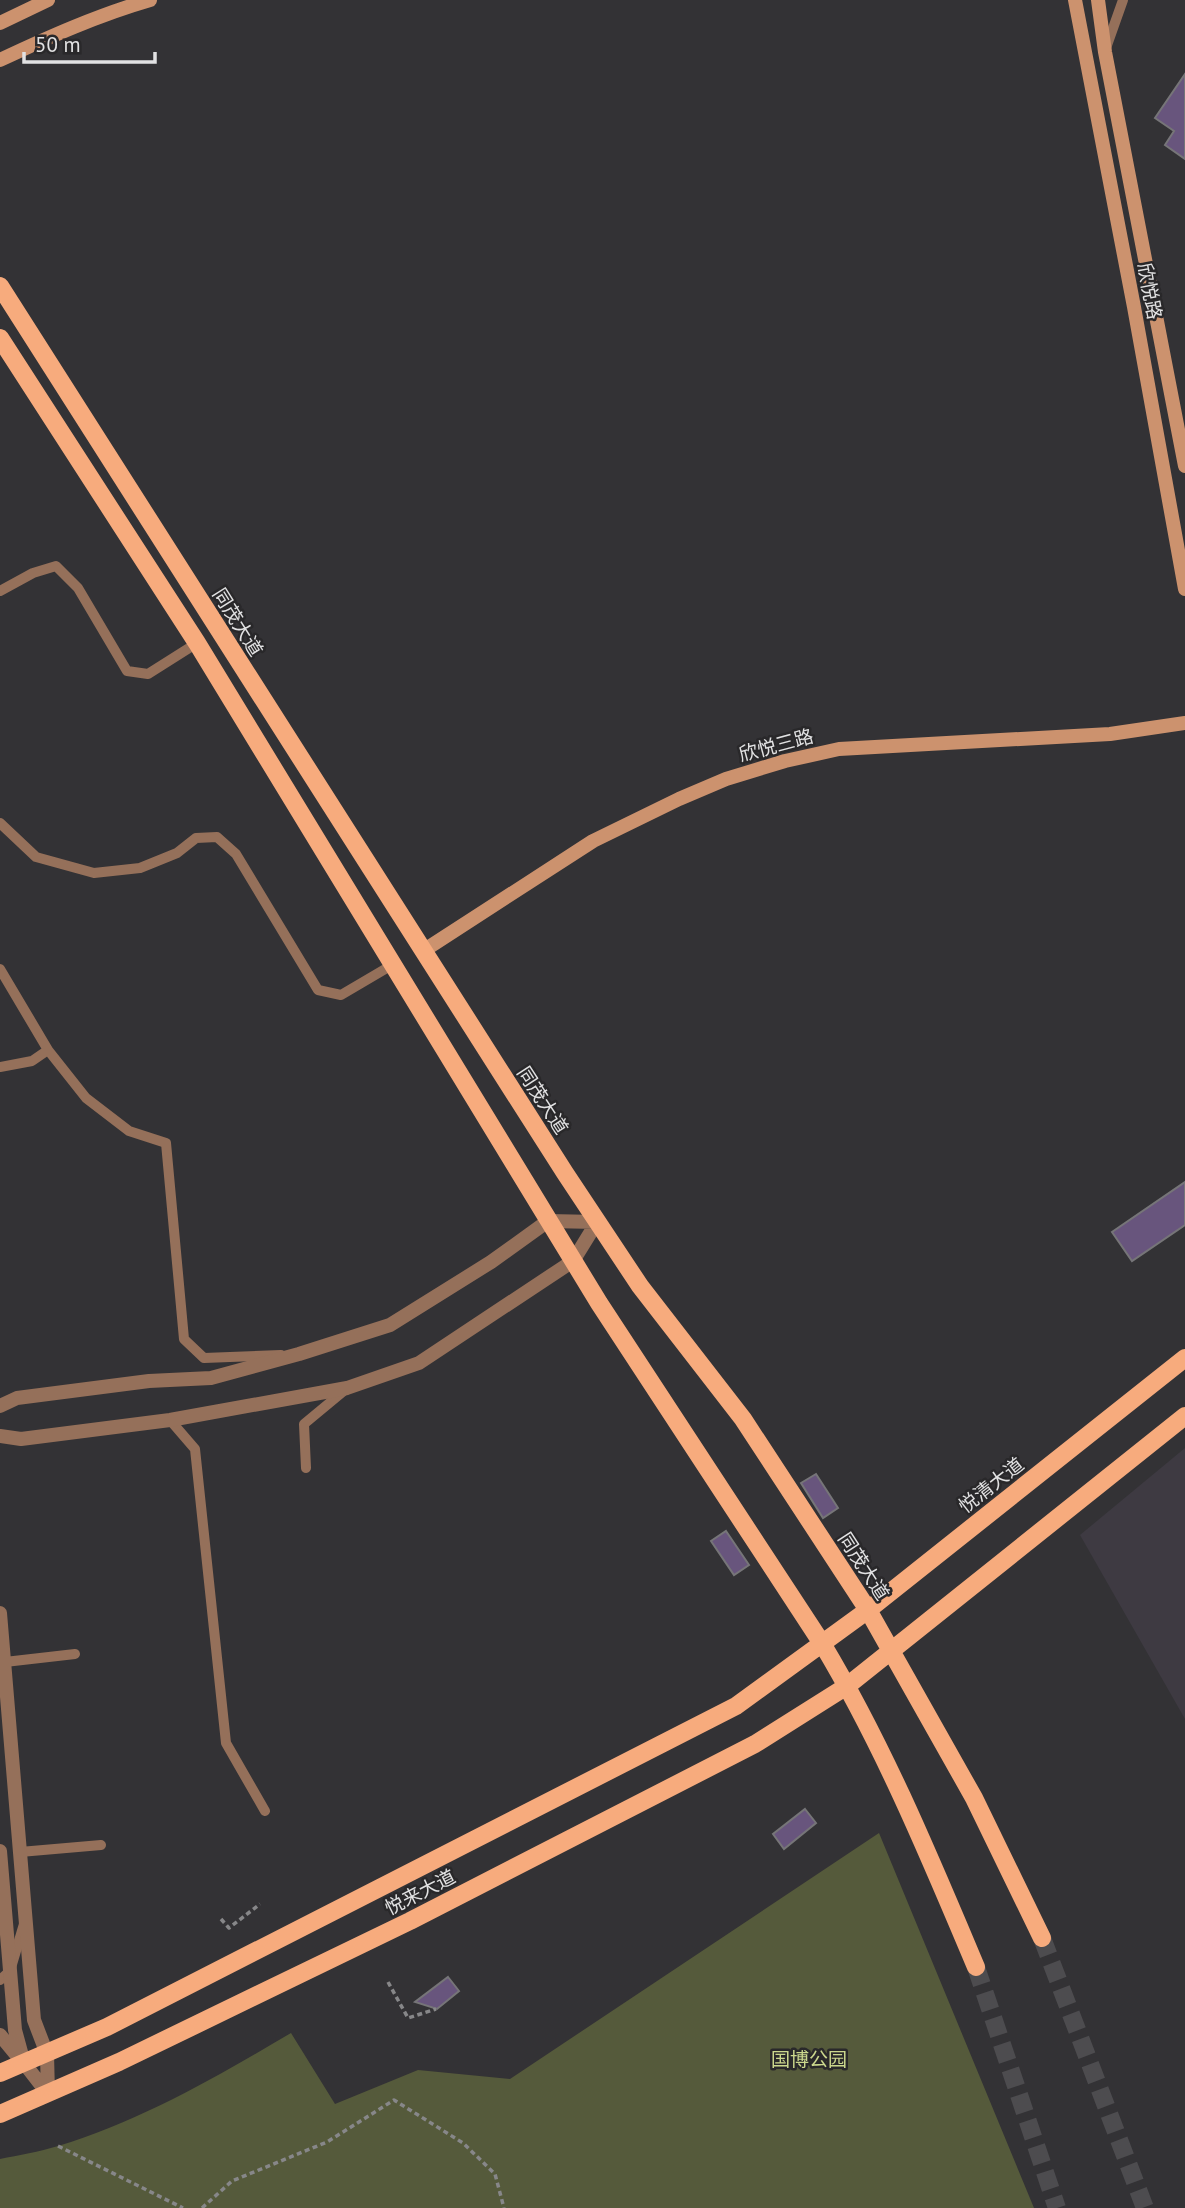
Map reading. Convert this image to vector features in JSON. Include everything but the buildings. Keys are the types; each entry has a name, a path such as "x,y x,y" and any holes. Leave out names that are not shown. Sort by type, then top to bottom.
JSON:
{"main road":[{"path":"0,23 48,0"},
{"path":"0,60 53,35 150,0"},
{"name":"欣悦路","path":"1075,0 1185,589"},
{"name":"欣悦路","path":"1098,0 1105,51 1185,466"},
{"name":"同茂大道","path":"0,286 597,1222 640,1286 743,1419 868,1610 974,1798 1042,1938"},
{"path":"0,338 197,643 573,1261 823,1645 847,1686 918,1830 976,1967"},
{"name":"欣悦三路","path":"423,951 593,841 726,779 839,749 1110,734 1185,723"},
{"name":"悦清大道","path":"823,1645 1185,1358"},
{"path":"847,1686 1185,1416"},
{"name":"悦来大道","path":"0,2073 107,2028 736,1706 823,1645"},
{"name":"悦来大道","path":"0,2114 119,2062 411,1921 755,1744 847,1686"}],"street":[{"path":"0,1406 17,1398 149,1381 211,1378 299,1354 390,1325 491,1262 548,1221 597,1222"},
{"path":"0,1436 21,1439 170,1420 347,1388 419,1363 573,1261 597,1222"},
{"path":"0,1612 34,2020 47,2054 48,2094"},
{"path":"0,1853 5,1975 24,2063"},
{"path":"0,2035 48,2094"}],"lane":[{"path":"1105,51 1123,0"},
{"path":"0,592 33,573 56,566 78,588 127,671 148,674 197,643"},
{"path":"0,823 36,857 94,873 140,868 177,853 196,838 217,837 236,854 318,990 341,995 393,965"},
{"path":"0,969 48,1050 86,1098 129,1131 166,1143 184,1339 204,1358 299,1354"},
{"path":"0,1067 32,1061 48,1050"},
{"path":"306,1468 304,1424 347,1388"},
{"path":"170,1420 195,1449 226,1742 265,1811"},
{"path":"2,1661 75,1654"},
{"path":"20,1852 101,1845"},
{"path":"0,1853 0,1871"},
{"path":"5,1975 26,1917"}],"path":[{"path":"221,1919 229,1928 260,1903"},
{"path":"388,1982 408,2018 436,2008"},
{"path":"202,2208 232,2181 327,2142 394,2100 463,2143 495,2174 504,2208"},
{"path":"58,2146 183,2208"},
{"path":"210,2202 210,2208"}],"shaded area":[{"path":"1185,1448 1185,1719 1080,1535"}],"green space":[{"name":"国博公园","path":"879,1833 1034,2208 0,2208 0,2159 51,2148 119,2124 207,2081 291,2033 335,2104 418,2070 510,2079"}],"tunnel":[{"path":"1042,1938 1145,2208"},
{"path":"976,1967 1057,2208"}]}
